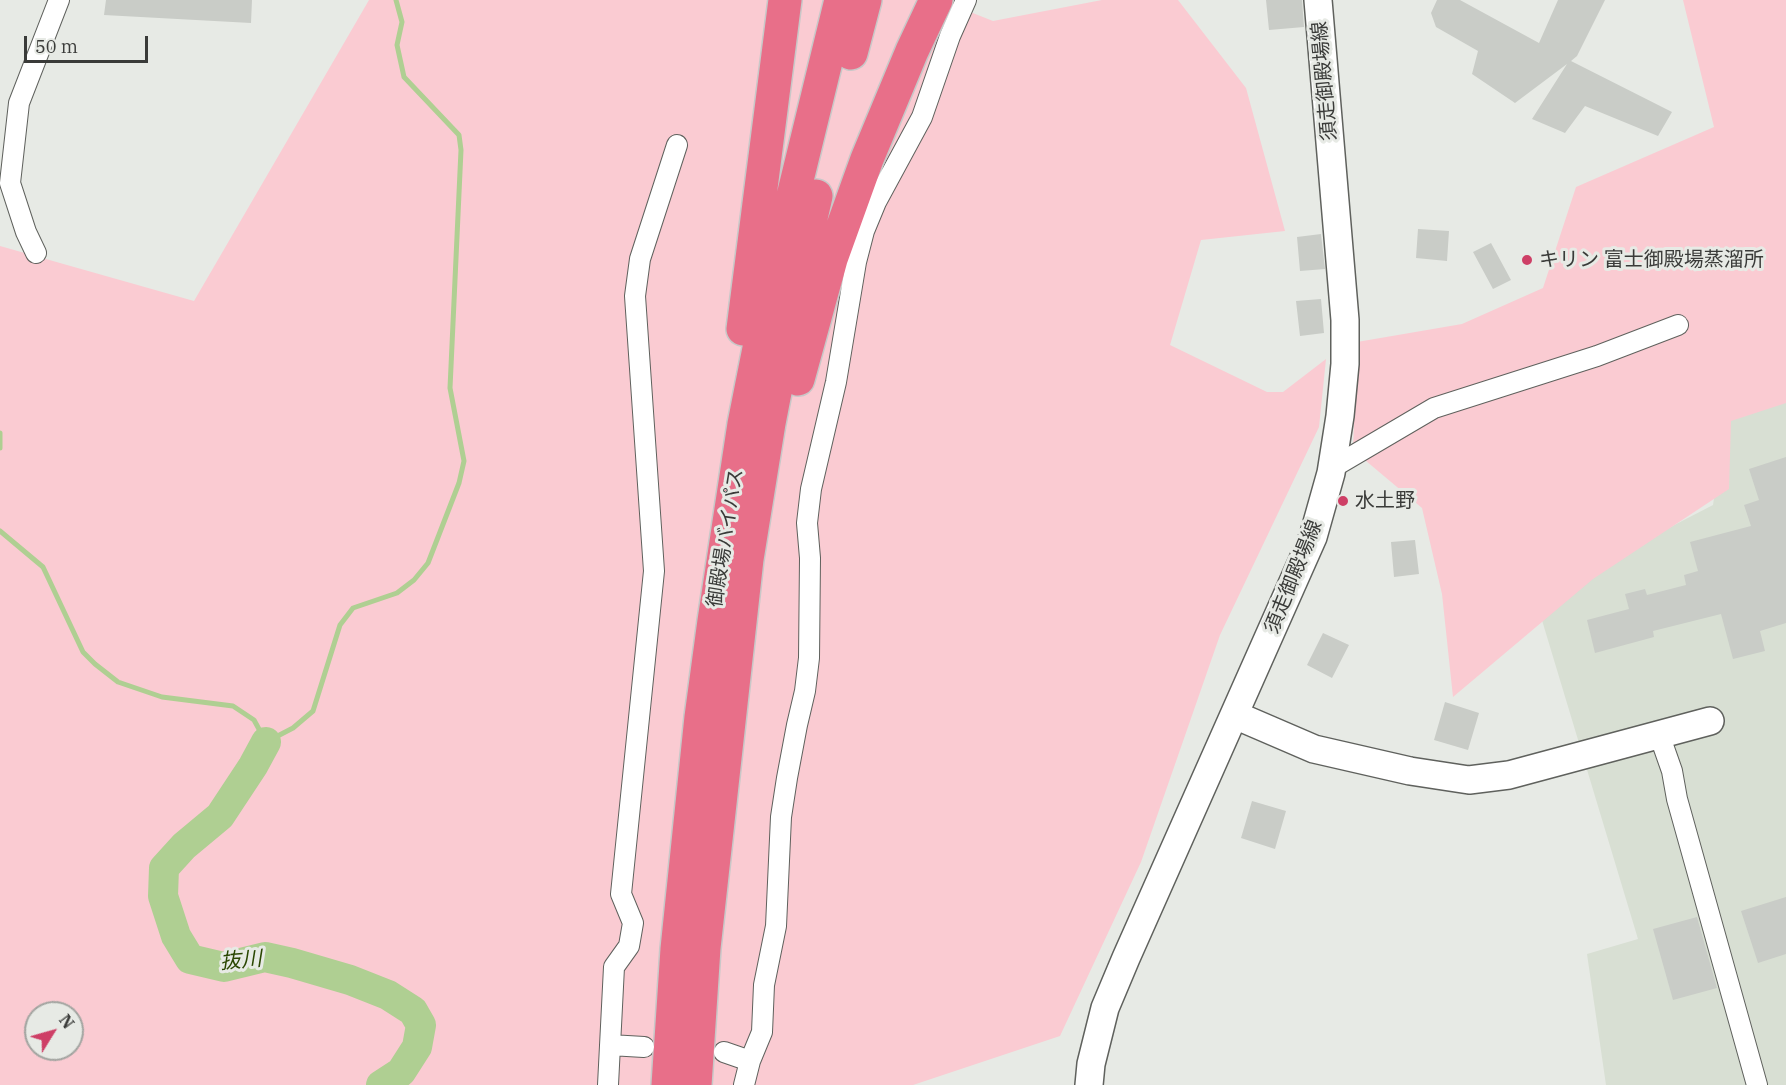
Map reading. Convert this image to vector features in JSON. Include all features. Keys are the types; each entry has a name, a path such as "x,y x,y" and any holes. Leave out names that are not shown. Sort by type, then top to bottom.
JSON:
{"highway":[{"path":"714,621 746,300 785,0"},
{"name":"御殿場バイパス","path":"668,1085 677,949 701,717 744,424 773,278 841,0"},
{"name":"御殿場バイパス","path":"695,1085 704,948 747,559 797,279 835,112 865,0"},
{"path":"732,683 781,439 831,259 867,159 936,0"}],"main road":[{"name":"須走御殿場線","path":"1089,1085 1091,1064 1105,1008 1313,537 1332,468 1345,364 1345,320 1318,0"},
{"path":"1234,715 1314,749 1410,771 1469,780 1509,775 1710,721"}],"street":[{"path":"36,253 9,183 19,103 59,0"},
{"path":"744,1085 750,1061 762,1032 764,985 776,926 783,807 809,658 810,558 807,523 811,489 836,382 856,262 864,231 876,202 922,117 950,36 966,0"},
{"path":"608,1085 614,967 629,946 633,923 621,894 654,571 635,296 639,259 677,145"},
{"path":"1332,468 1434,408 1597,356 1678,325"},
{"path":"1659,734 1672,771 1677,799 1757,1085"},
{"path":"610,1044 644,1047"},
{"path":"724,1052 750,1061"}],"shaded area":[{"path":"369,0 940,0 993,21 1102,0 1178,0 1246,88 1285,231 1201,240 1170,345 1267,392 1283,392 1326,359 1319,427 1220,635 1141,862 1060,1036 913,1085 0,1085 0,246 194,301"},
{"path":"1683,0 1786,0 1786,403 1731,421 1729,489 1593,579 1453,697 1442,594 1422,508 1353,450 1357,342 1462,324 1543,288 1576,187 1714,127"},
{"path":"1786,397 1786,1085 1606,1085 1587,954 1638,939 1535,597 1713,505 1726,415"}],"building":[{"path":"106,0 252,0 251,23 104,15"},
{"path":"1266,0 1302,0 1304,27 1269,30"},
{"path":"1437,0 1460,0 1539,43 1558,0 1605,0 1577,56 1571,61 1672,112 1658,136 1585,106 1565,133 1532,119 1567,64 1515,103 1472,74 1478,51 1436,27 1431,13"},
{"path":"1418,229 1449,231 1447,261 1416,258"},
{"path":"1321,234 1325,269 1300,271 1297,237"},
{"path":"1491,243 1511,280 1493,289 1473,252"},
{"path":"1321,299 1324,333 1300,336 1296,301"},
{"path":"1786,457 1786,623 1760,631 1765,651 1733,659 1721,614 1653,631 1654,637 1595,653 1587,620 1629,609 1625,594 1645,589 1647,595 1686,585 1684,575 1698,571 1690,542 1751,526 1744,505 1759,500 1749,469"},
{"path":"1415,540 1419,574 1394,577 1391,542"},
{"path":"1323,633 1349,645 1332,678 1307,665"},
{"path":"1445,702 1479,713 1468,750 1434,740"},
{"path":"1252,801 1286,811 1275,849 1241,838"},
{"path":"1786,897 1786,954 1758,963 1741,911"},
{"path":"1697,917 1717,988 1673,1000 1653,929"}],"waterway":[{"path":"0,531 43,567 83,652 95,664 118,682 162,697 233,706 254,720 266,742 293,728 313,711 340,625 353,608 397,593 414,580 428,563 459,483 464,461 450,388 461,150 459,135 404,77 397,45 402,22 396,0"},
{"path":"0,433 0,448"},
{"name":"抜川","path":"266,742 220,816 184,846 164,868 163,896 176,936 190,959 224,967 265,957 292,963 350,980 388,995 413,1011 421,1025 417,1047 401,1072 381,1085"}],"place":[{"name":"キリン 富士御殿場蒸溜所","path":"1527,260"},
{"name":"水土野","path":"1343,501"}]}
